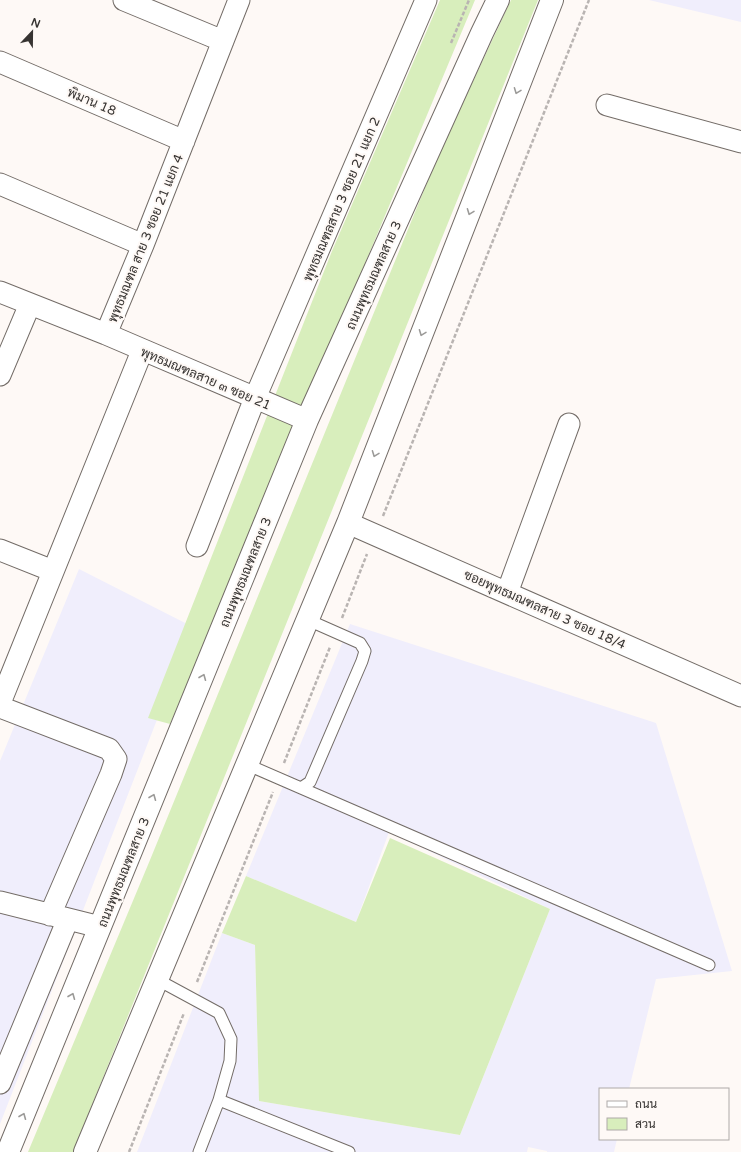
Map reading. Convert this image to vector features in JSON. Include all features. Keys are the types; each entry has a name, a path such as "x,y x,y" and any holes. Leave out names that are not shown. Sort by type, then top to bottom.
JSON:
{"main road":[{"path":"482,33 494,0"},
{"name":"ถนนพุทธมณฑลสาย 3","path":"8,1152 307,420 498,0"},
{"path":"86,1152 348,523 552,0"},
{"path":"531,54 559,0"}],"street":[{"path":"124,0 223,41"},
{"name":"พุทธมณฑล สาย 3 ซอย 21 แยก 4","path":"106,334 143,245 238,0"},
{"name":"พุทธมณฑลสาย 3 ซอย 21 แยก 2","path":"197,546 255,398 426,0"},
{"name":"พิมาน 18","path":"0,62 184,141"},
{"path":"607,105 741,142"},
{"path":"0,184 143,245"},
{"name":"พุทธมณฑลสาย ๓ ซอย 21","path":"0,292 106,334 142,351 307,420"},
{"path":"0,375 30,304"},
{"path":"0,703 142,351"},
{"path":"507,593 569,424"},
{"name":"ซอยพุทธมณฑลสาย 3 ซอย 18/4","path":"348,523 741,696"},
{"path":"0,550 54,571"},
{"path":"0,707 109,749 116,759 0,1083"},
{"path":"0,902 100,927"}],"lane":[{"path":"300,788 310,782 362,662 365,650 360,643 308,620"},
{"path":"248,765 709,965"},
{"path":"158,980 219,1013 231,1039 230,1061 219,1100 199,1152"},
{"path":"219,1100 349,1152"}],"path":[{"path":"129,1152 589,0"}],"shaded area":[{"path":"649,0 741,0 741,22"},
{"path":"79,569 193,627 0,1124 0,761"},
{"path":"350,624 656,723 732,971 656,979 629,1088 599,1088 599,1140 617,1140 614,1152 547,1152 528,1147 527,1152 137,1152 222,933 255,945 259,1101 460,1135 550,909 389,832 356,922 246,876"}],"green space":[{"path":"440,0 475,0 273,484 170,724 148,718 332,251"},
{"path":"511,0 538,0 73,1152 28,1152 150,860 438,156"},
{"path":"390,838 550,909 460,1135 259,1101 255,945 222,933 246,876 356,922"}]}
